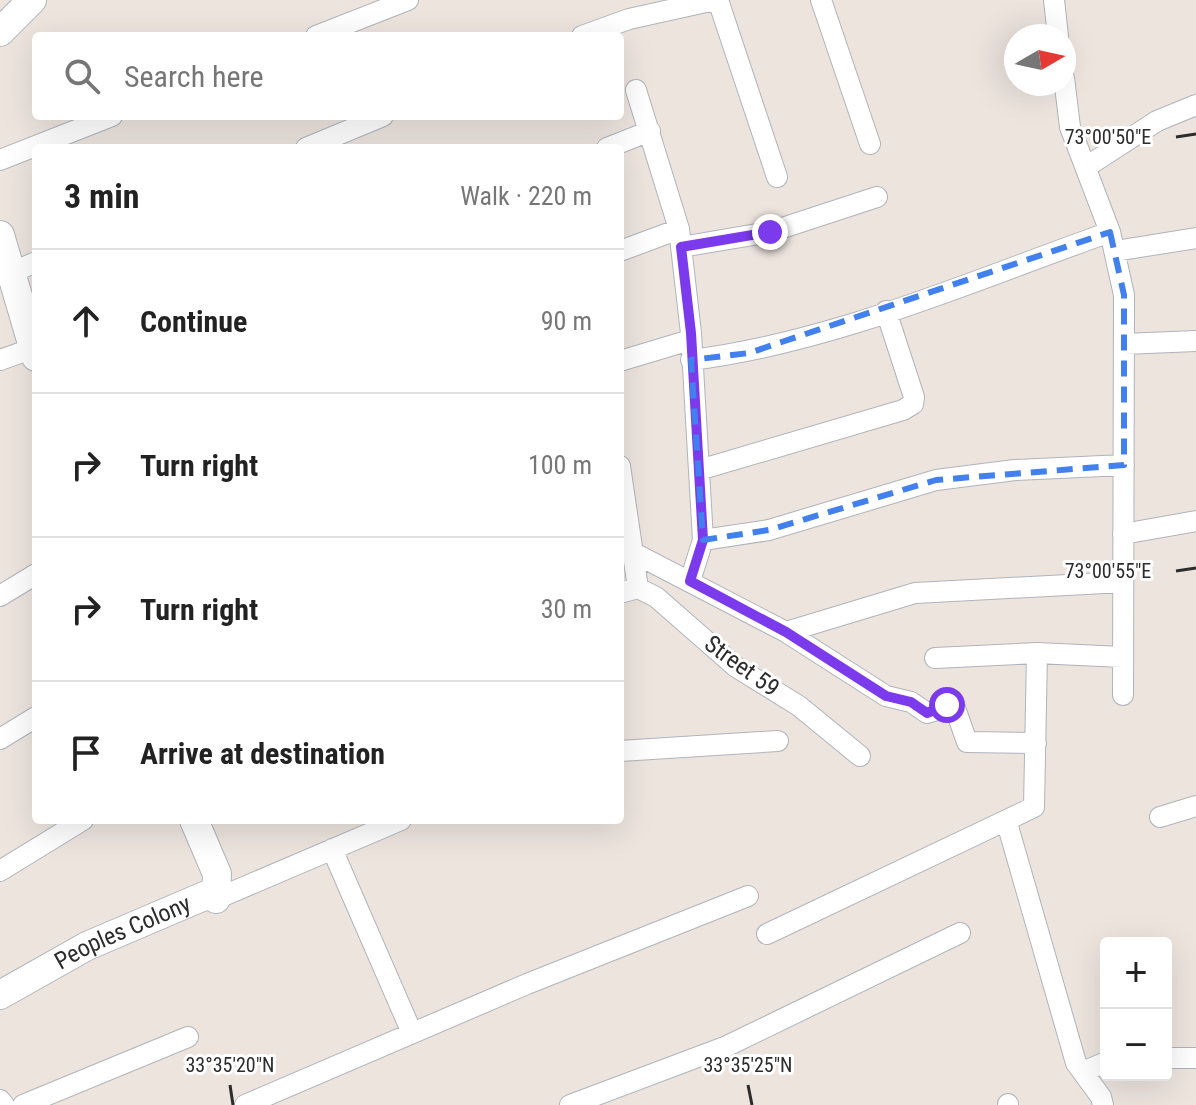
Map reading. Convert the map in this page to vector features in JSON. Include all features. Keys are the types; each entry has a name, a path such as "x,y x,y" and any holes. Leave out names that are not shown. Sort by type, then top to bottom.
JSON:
{"street":[{"path":"2,24 32,0"},
{"path":"326,32 408,0"},
{"path":"593,32 629,19 717,0 777,177"},
{"path":"821,0 870,144"},
{"path":"1054,0 1057,24"},
{"path":"636,90 680,238 703,540 690,581"},
{"path":"1066,96 1070,127 1112,241 1124,295 1123,695"},
{"path":"1086,167 1157,121 1196,105"},
{"path":"41,144 102,120"},
{"path":"316,144 373,120"},
{"path":"617,144 650,131"},
{"path":"0,160 32,147"},
{"path":"624,250 680,238 770,232 877,197"},
{"path":"0,235 24,267 32,329"},
{"path":"624,360 690,350 749,353 1112,241 1196,238"},
{"path":"699,470 903,410 913,404 914,397 886,311"},
{"path":"1124,344 1196,341"},
{"path":"0,360 32,353"},
{"path":"703,540 769,530 936,480 1015,470 1124,465"},
{"path":"624,491 634,553 629,591"},
{"path":"1123,534 1196,521"},
{"path":"634,553 786,632 886,696 911,702 927,713 954,705 967,742 1036,743"},
{"path":"0,596 32,576"},
{"path":"786,632 915,593 1123,582"},
{"name":"Street 59","path":"629,591 656,597 736,667 799,706 860,756"},
{"path":"935,658 1037,653 1122,657"},
{"path":"767,934 1007,823 1034,807 1037,653"},
{"path":"0,739 32,719"},
{"path":"624,751 778,741"},
{"path":"1160,817 1196,806"},
{"path":"1007,823 1076,1063 1103,1105"},
{"path":"0,871 76,824"},
{"name":"Peoples Colony","path":"196,824 217,874 216,899"},
{"path":"216,899 391,824"},
{"path":"332,849 412,1033"},
{"name":"Peoples Colony","path":"0,995 87,946 209,894 216,899"},
{"path":"245,1105 412,1033 748,896"},
{"path":"570,1105 727,1046 960,933"},
{"path":"23,1105 188,1037"},
{"path":"1172,1058 1196,1058"},
{"path":"1083,1072 1100,1065"},
{"path":"0,1100 4,1105"}],"highlighted area":[{"path":"1110,232 1124,295 1124,465 936,480 769,530 703,540 691,360 749,353"}],"route":[{"path":"770,232 681,247 691,333 703,540 690,581 786,632 886,696 911,702 927,713 947,705"}]}
